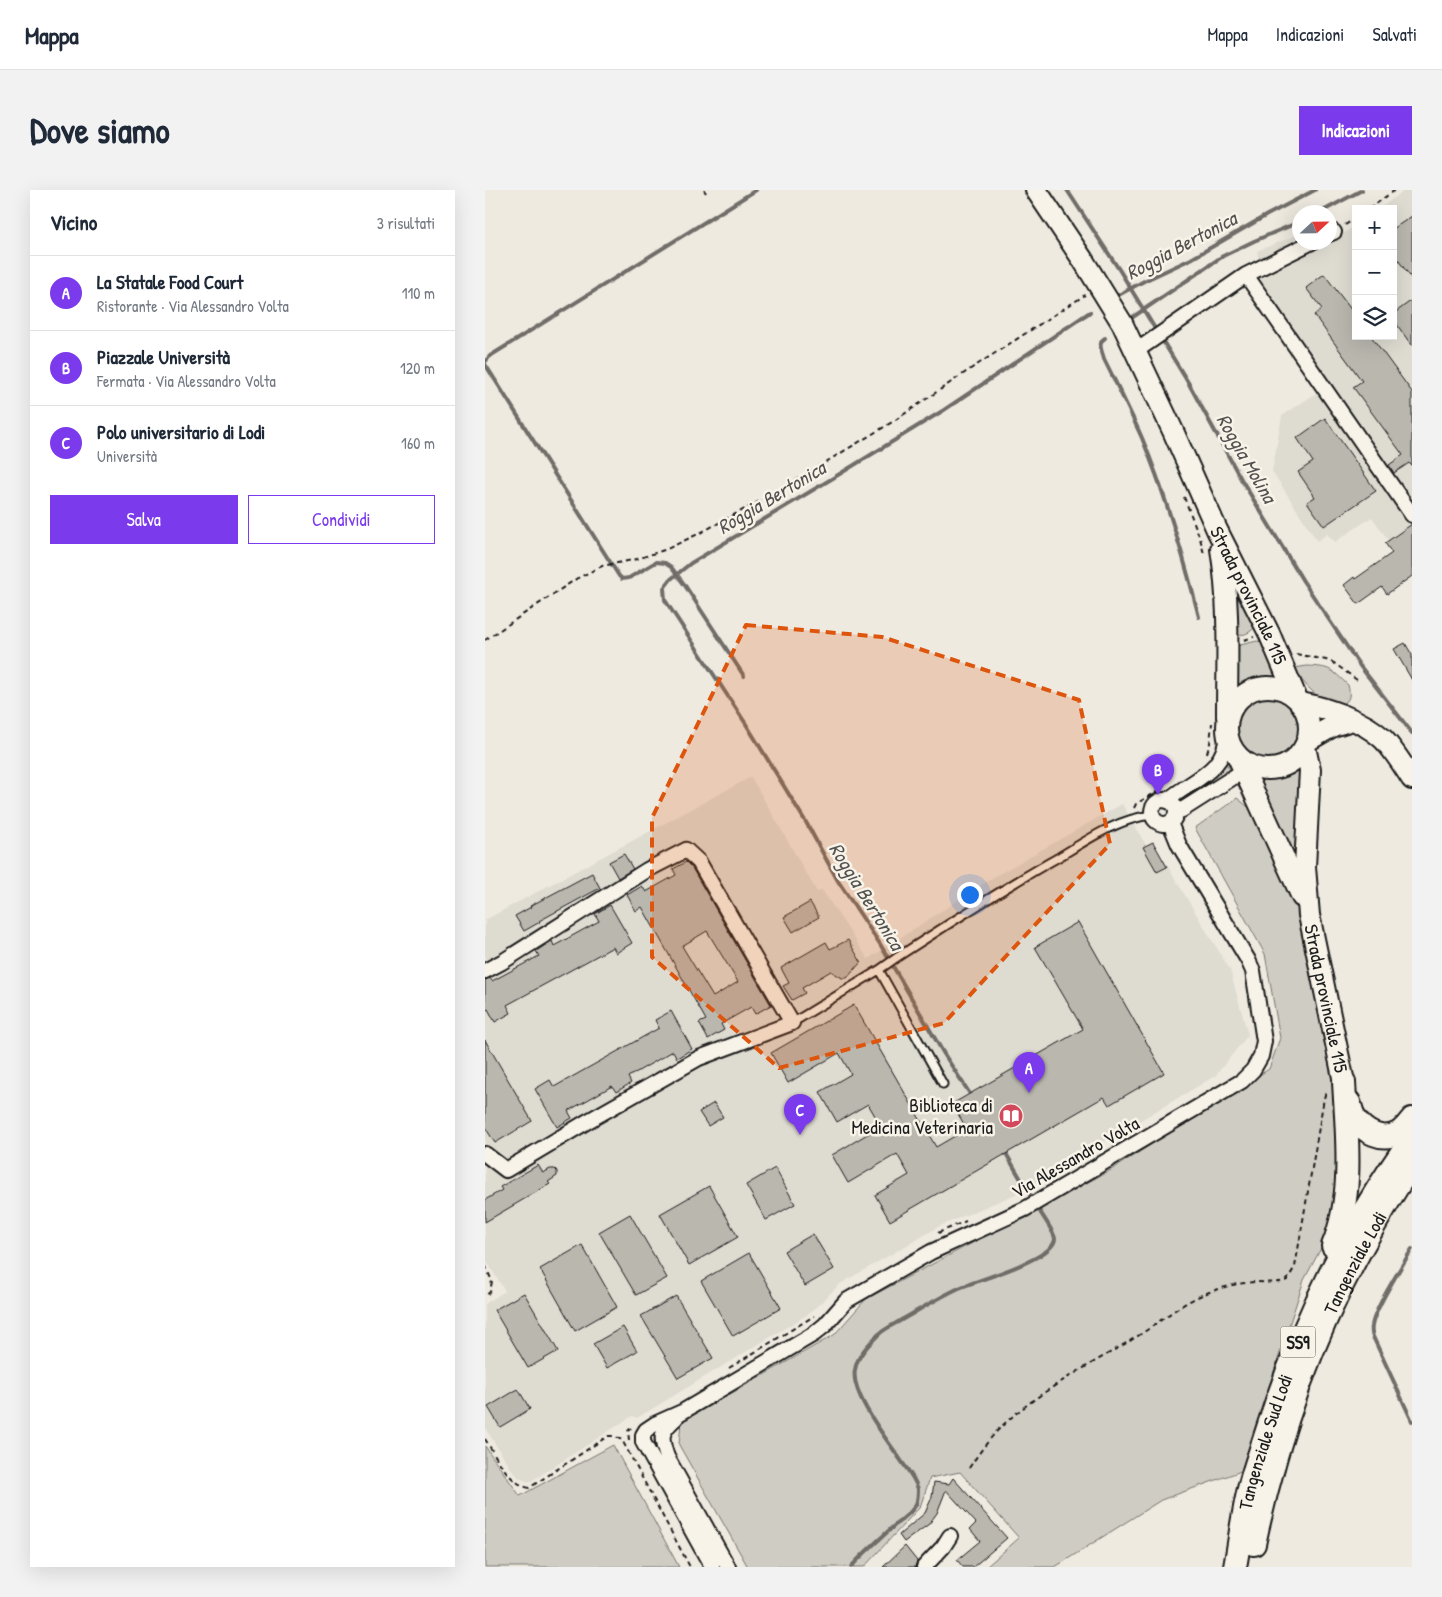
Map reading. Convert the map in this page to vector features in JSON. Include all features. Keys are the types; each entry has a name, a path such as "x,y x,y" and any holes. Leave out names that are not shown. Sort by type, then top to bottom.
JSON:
{"highway":[{"path":"1343,1079 1353,1116 1368,1132 1389,1136 1403,1130 1412,1119"},
{"path":"1298,1342 1308,1297 1333,1245 1344,1207 1347,1158 1343,1079"},
{"name":"Tangenziale Sud Lodi","path":"1235,1567 1250,1485 1279,1391 1298,1342 1321,1291 1363,1212 1412,1138"},
{"name":"Tangenziale Lodi","path":"1249,1567 1264,1499 1301,1377 1322,1327 1353,1263 1397,1186 1412,1165"},
{"path":"1353,1263 1412,1192"}],"main road":[{"path":"1036,190 1122,324 1196,480 1217,530"},
{"name":"Strada provinciale 115","path":"1217,530 1269,633 1298,700"},
{"name":"Strada provinciale 115","path":"1217,530 1224,568 1227,606 1222,722"},
{"path":"1298,700 1304,708 1309,721 1309,734 1298,758 1287,765 1274,769 1246,765 1230,746 1222,722 1233,705 1243,695 1256,688 1270,686 1284,690 1298,700 1371,729 1384,739 1412,779"},
{"path":"1306,744 1333,726 1352,720"},
{"name":"Strada provinciale 115","path":"1306,744 1310,770 1305,867 1309,915 1343,1079"},
{"name":"Strada provinciale 115","path":"1246,765 1256,797 1291,870 1309,915"}],"street":[{"path":"1136,351 1246,275 1296,250"},
{"path":"1246,275 1412,515"},
{"path":"1222,722 1226,744 1221,759 1207,773 1171,812 1160,824 1156,822 1152,815 1152,809 1158,802 1171,812 1182,810 1217,788 1246,765"},
{"path":"1217,788 1225,786 1247,789 1256,797"},
{"name":"Via Alessandro Volta","path":"682,1412 814,1334 825,1325 846,1301 931,1252 1025,1208 1242,1081 1253,1070 1261,1056 1264,1041 1253,971 1179,845 1171,812"},
{"path":"485,971 647,870 686,850 699,862 792,1023 699,1058 506,1170 485,1154"},
{"path":"682,1412 646,1430 643,1435 643,1442 712,1567"},
{"path":"682,1412 663,1431 661,1439 663,1446 728,1567"},
{"path":"924,1567 943,1547 949,1536"}],"lane":[{"path":"792,1023 882,968 993,894 1111,827 1131,819 1152,815"},
{"path":"882,968 943,1084"}],"path":[{"path":"1374,205 1395,190"},
{"path":"485,640 576,578 602,566 637,559 667,548 700,533 771,494 894,421 1067,307 1098,284"},
{"path":"1184,497 1205,555"},
{"path":"1207,773 1199,764 1208,751 1222,722"},
{"path":"969,1468 989,1440 1019,1412 1067,1379 1143,1333 1199,1296 1223,1288 1248,1283 1282,1282 1287,1280 1295,1267 1324,1098 1331,1085 1343,1079"},
{"path":"485,1265 492,1281 490,1292 485,1296"},
{"path":"485,1438 509,1475 519,1486 529,1488 608,1436 614,1436 621,1440 690,1567"}],"highlighted area":[{"path":"746,625 882,637 1079,700 1110,844 944,1023 779,1068 652,957 652,818"}],"shaded area":[{"path":"1405,190 1412,190 1412,566 1402,566 1385,543 1388,540 1372,517 1335,542 1327,534 1317,541 1272,471 1282,416 1318,392 1236,273 1259,263 1257,251 1292,237 1292,250 1337,250 1337,228 1343,234 1352,228 1352,340 1397,340 1397,205 1384,205"},
{"path":"1232,568 1256,625 1248,633 1237,636"},
{"path":"1257,641 1266,643 1283,679 1266,677 1255,679 1236,690 1236,646"},
{"path":"1307,666 1326,668 1338,675 1348,685 1348,700 1344,703 1331,703 1313,692 1302,681 1294,668"},
{"path":"1269,693 1288,699 1298,709 1304,728 1298,747 1288,757 1269,763 1250,757 1240,747 1234,728 1240,709 1250,699"},
{"path":"1225,762 1232,772 1218,781 1213,775"},
{"path":"1301,767 1299,868 1256,778 1286,777"},
{"path":"751,777 817,892 822,890 868,959 992,878 1122,804 1146,845 1153,842 1230,970 1248,1035 1215,1076 1016,1194 940,1226 840,1284 810,1313 637,1418 632,1416 530,1482 519,1478 485,1428 485,1304 505,1291 485,1259 485,920"},
{"path":"1207,780 1211,785 1178,805 1176,803 1177,801"},
{"path":"1237,798 1256,813 1304,919 1336,1074 1340,1166 1334,1224 1304,1280 1241,1471 1161,1500 1055,1567 986,1567 1019,1538 960,1472 930,1478 920,1507 864,1567 748,1567 679,1445 681,1422 834,1335 866,1299 1111,1170 1269,1069 1280,1038 1265,954 1195,828"},
{"path":"613,1445 679,1567 485,1567 485,1446 520,1496"}],"building":[{"path":"1412,216 1412,279 1397,258 1397,226"},
{"path":"1324,274 1352,311 1352,340 1374,340 1412,392 1412,466 1409,463 1394,473 1389,465 1403,455 1353,387 1362,381 1314,315 1322,309 1306,288"},
{"path":"1412,300 1412,346 1397,325 1397,311"},
{"path":"1325,418 1376,491 1324,526 1307,502 1315,497 1298,472 1313,462 1297,438"},
{"path":"1412,524 1412,576 1387,594 1382,587 1358,604 1344,585 1392,553 1385,543"},
{"path":"1405,643 1412,655 1412,680 1394,649"},
{"path":"1153,842 1167,867 1157,872 1143,847"},
{"path":"624,854 633,869 618,878 609,862"},
{"path":"686,862 692,868 771,1005 755,1014 751,1007 721,1024 724,1030 708,1039 699,1023 706,1020 642,907 636,911 627,895 642,886 646,892 676,875 673,869","holes":["707,931 738,982 713,997 682,946"]},
{"path":"592,873 600,888 524,931 515,916"},
{"path":"810,902 819,917 793,932 784,917"},
{"path":"610,905 632,943 616,953 613,947 507,1005 511,1013 495,1022 488,1009 485,1011 485,980 490,978 492,981 539,956 536,951 552,941 554,946 599,921 595,914"},
{"path":"1078,922 1164,1073 1109,1105 1104,1097 890,1221 875,1195 909,1175 897,1154 848,1183 832,1155 881,1126 868,1104 837,1122 820,1092 851,1074 839,1053 788,1083 771,1053 854,1005 936,1147 967,1129 952,1104 1083,1029 1035,947"},
{"path":"848,940 861,962 847,978 842,978 831,971 802,988 805,993 792,1000 783,986 789,983 781,968 826,942 830,949"},
{"path":"671,1011 692,1049 677,1058 673,1051 628,1077 631,1083 616,1092 612,1086 568,1111 572,1118 557,1127 535,1089 550,1080 554,1087 659,1028 655,1020"},
{"path":"485,1040 532,1121 495,1143 485,1127"},
{"path":"714,1103 723,1117 708,1126 699,1112"},
{"path":"538,1165 543,1173 550,1169 555,1169 557,1176 548,1182 550,1184 485,1222 485,1200 502,1190 500,1187"},
{"path":"775,1168 795,1204 766,1220 746,1185"},
{"path":"709,1186 738,1237 689,1265 660,1214"},
{"path":"630,1214 667,1278 636,1295 599,1232"},
{"path":"813,1234 834,1269 805,1286 784,1251"},
{"path":"582,1245 617,1307 575,1331 540,1269"},
{"path":"749,1253 781,1308 733,1336 701,1281"},
{"path":"524,1293 558,1351 528,1368 494,1310"},
{"path":"676,1296 713,1358 678,1378 641,1316"},
{"path":"623,1327 637,1351 607,1368 593,1344"},
{"path":"518,1389 530,1409 500,1427 488,1407"},
{"path":"953,1478 1007,1538 973,1567 963,1567 957,1560 980,1541 970,1529 976,1523 946,1490 937,1513 929,1524 904,1542 899,1535 925,1513 932,1497 934,1482 949,1484"},
{"path":"905,1546 917,1561 915,1567 883,1567"}],"waterway":[{"path":"485,362 490,356 756,190"},
{"name":"Roggia Molina","path":"1067,190 1157,332"},
{"name":"Roggia Bertonica","path":"1115,297 1191,259 1315,190"},
{"path":"1334,205 1362,190"},
{"path":"1127,321 1223,256 1292,225"},
{"name":"Roggia Bertonica","path":"972,1097 944,1054 880,944 838,881 807,824 746,724 665,600 664,588 671,579 691,563 944,410 1090,312"},
{"path":"1105,338 1101,342 1104,359 1142,438 1159,482 1181,549 1199,617"},
{"name":"Roggia Molina","path":"1161,338 1189,384 1241,479 1303,581 1360,666 1412,733"},
{"path":"485,364 619,576 622,579 629,578 656,562 665,563 671,567 744,676"},
{"name":"Roggia Bertonica","path":"1004,1150 1033,1200"},
{"name":"Roggia Bertonica","path":"851,1567 915,1507 918,1492 913,1478 872,1418 858,1392 855,1380 858,1360 870,1343 880,1333 890,1327 952,1291 1029,1261 1051,1247 1055,1239 1054,1236 1037,1207"},
{"path":"1412,1249 1383,1299 1372,1326 1373,1337 1412,1421"}],"place":[{"name":"Piazzale Università","path":"1158,795"},
{"name":"La Statale Food Court","path":"1029,1093"},
{"name":"Biblioteca di Medicina Veterinaria","path":"1011,1116"},
{"name":"Polo universitario di Lodi","path":"800,1135"}]}
